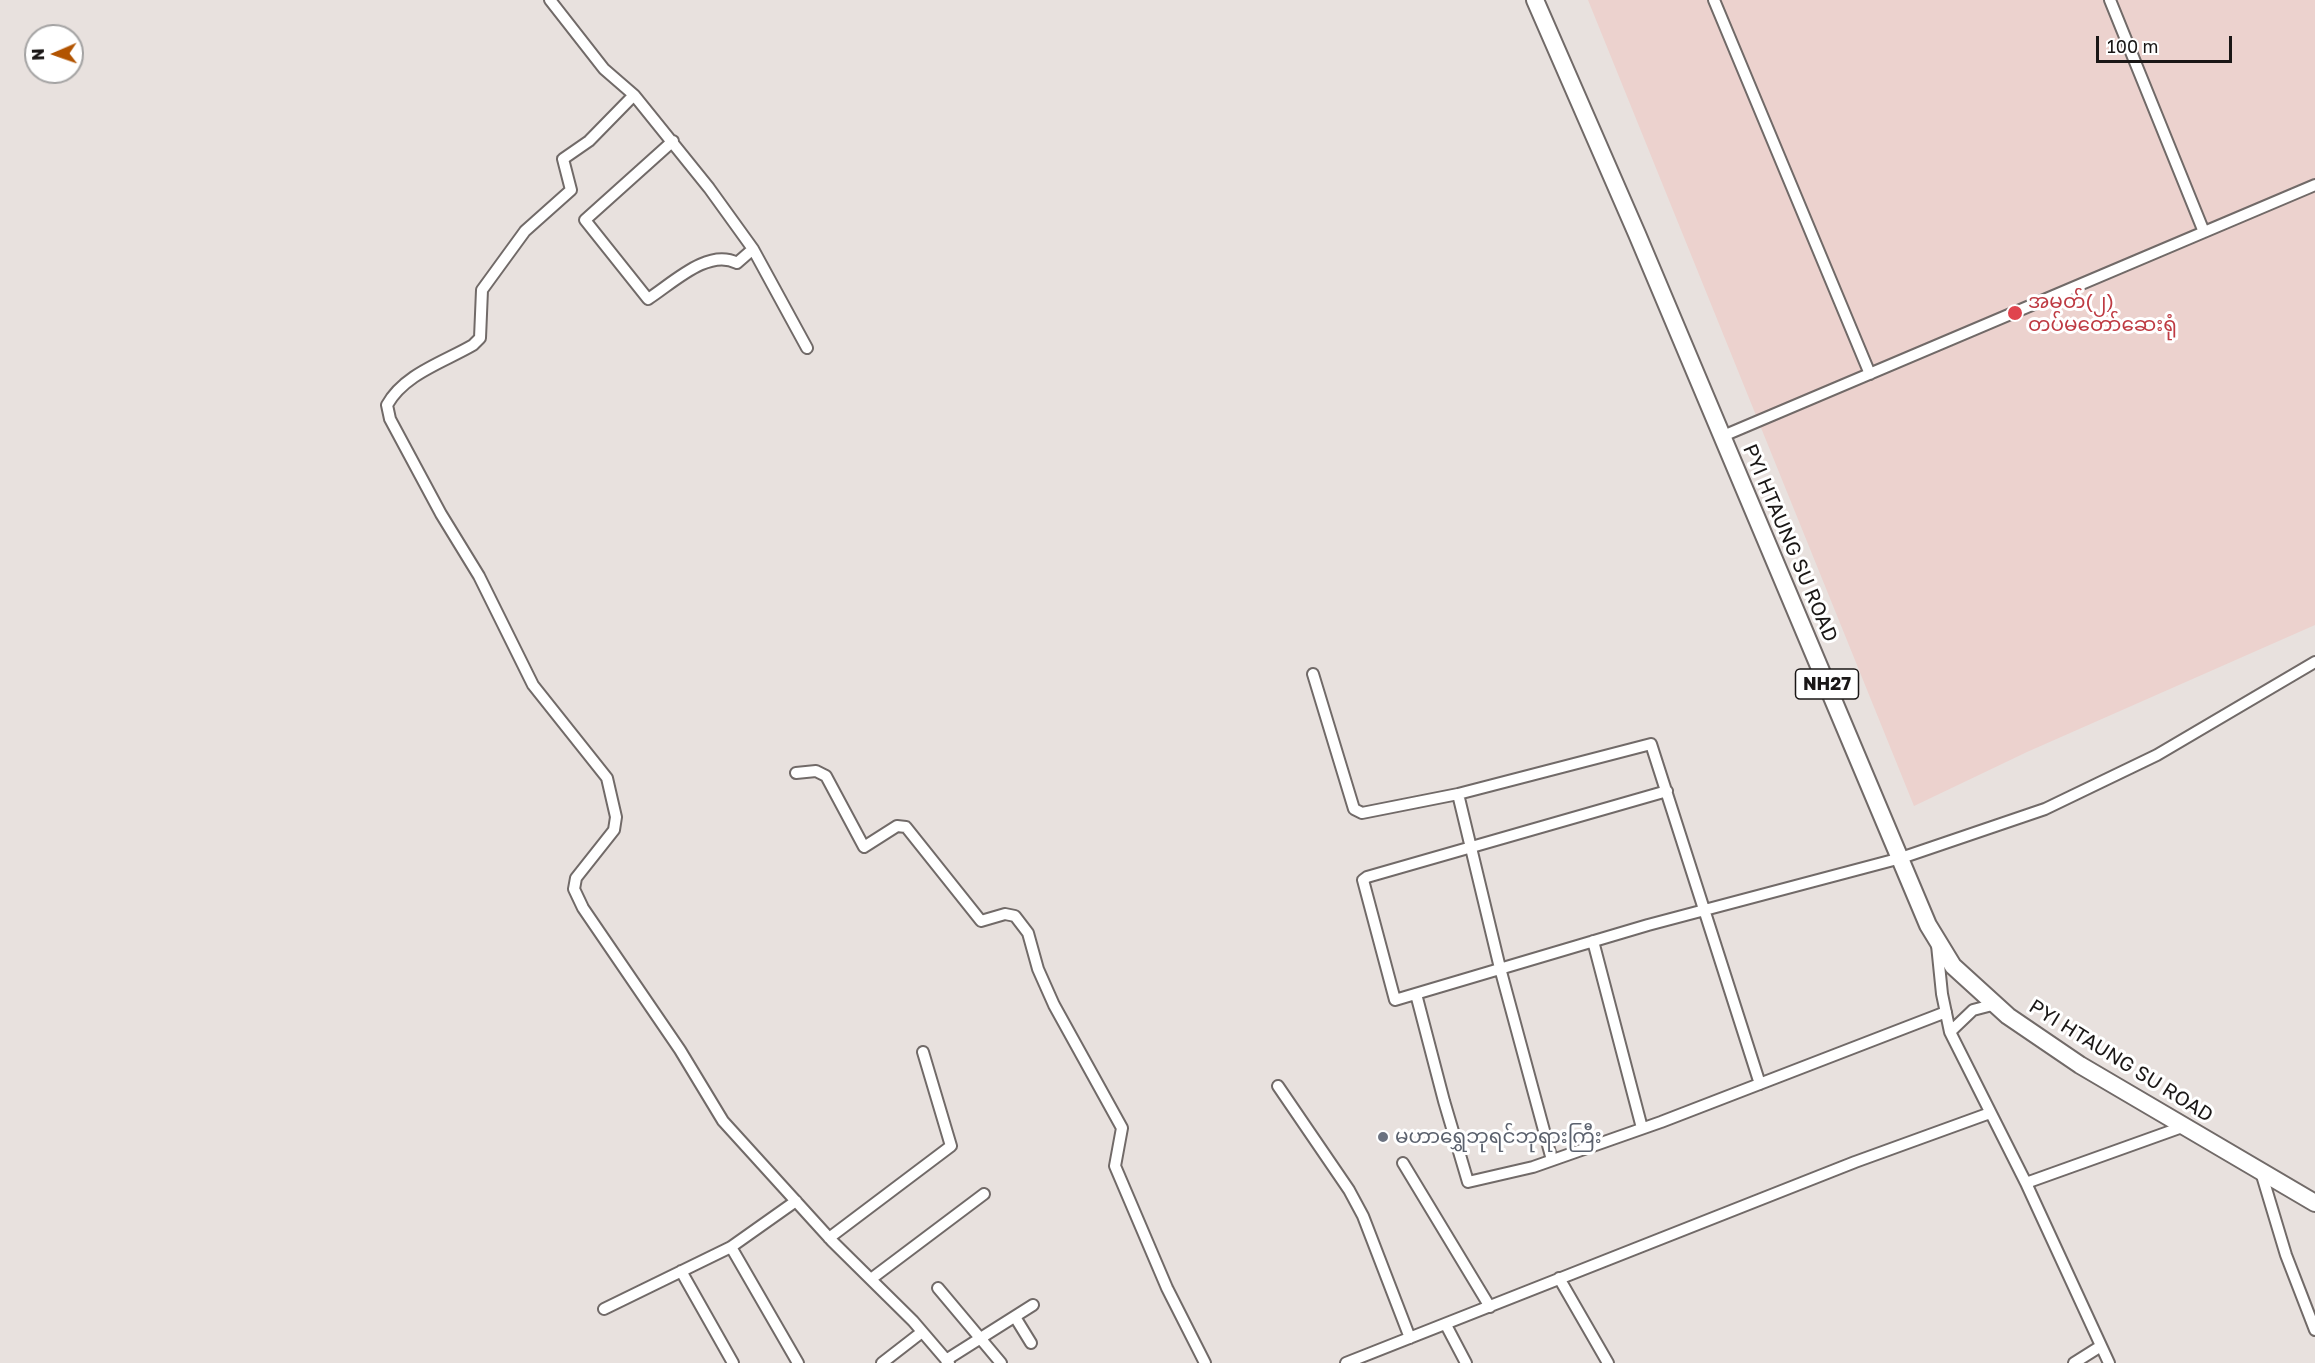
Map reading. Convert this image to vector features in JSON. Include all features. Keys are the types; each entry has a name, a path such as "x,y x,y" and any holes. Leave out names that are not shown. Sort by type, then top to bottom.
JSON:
{"highway":[{"name":"PYI HTAUNG SU ROAD","path":"1535,0 1723,436 1900,858 1936,938 1953,966 2008,1016 2080,1065 2315,1203"}],"street":[{"path":"550,0 604,69 634,95 673,141 753,249 807,348"},
{"path":"1714,0 1870,374"},
{"path":"2110,0 2204,232"},
{"path":"634,95 589,141 563,159 571,190 525,231 482,290 480,338 443,363 395,390 387,405 390,419 441,514 479,576 533,685 607,778 616,817 614,830 576,878 574,889 583,908 680,1050 723,1121 829,1238 922,1332 948,1362 1033,1305"},
{"path":"673,141 585,220 648,299 708,260 728,258 737,264 753,249"},
{"path":"1723,436 2315,185"},
{"path":"1667,791 1363,880 1395,1000 1593,940 1900,858 2045,809 2157,755 2315,662"},
{"path":"1313,674 1354,809 1362,813 1458,794 1651,744 1760,1084"},
{"path":"796,773 816,771 826,776 864,847 897,826 906,827 981,921 1005,914 1015,916 1028,933 1038,969 1054,1005 1122,1128 1115,1166 1167,1288 1205,1363"},
{"path":"1458,794 1500,968 1552,1160"},
{"path":"1936,938 1950,1032 2026,1183 2109,1363"},
{"path":"1593,940 1642,1128"},
{"path":"1416,994 1443,1101 1468,1182 1552,1160 1642,1128 1946,1012"},
{"path":"1950,1032 1973,1010 1996,1004"},
{"path":"829,1238 951,1146 923,1052"},
{"path":"1278,1086 1349,1190 1363,1216 1410,1338"},
{"path":"1346,1363 1855,1162 1990,1113"},
{"path":"2026,1183 2186,1126"},
{"path":"1403,1163 1490,1307"},
{"path":"2261,1172 2290,1266 2315,1330"},
{"path":"871,1279 984,1194"},
{"path":"604,1309 731,1247 796,1201"},
{"path":"731,1247 798,1363"},
{"path":"681,1271 733,1363"},
{"path":"1559,1278 1608,1363"},
{"path":"938,1288 1001,1363"},
{"path":"1015,1317 1031,1343"},
{"path":"1446,1325 1466,1363"},
{"path":"882,1363 922,1332"},
{"path":"2074,1363 2101,1346"}],"shaded area":[{"name":"အမှတ်(၂) တပ်မတော်ဆေးရုံ","path":"1588,0 2315,0 2315,625 2027,752 1914,806"}],"place":[{"name":"အမှတ်(၂) တပ်မတော်ဆေးရုံ","path":"2015,313"},
{"name":"မဟာရွှေဘုရင်ဘုရားကြီး","path":"1383,1137"}]}
